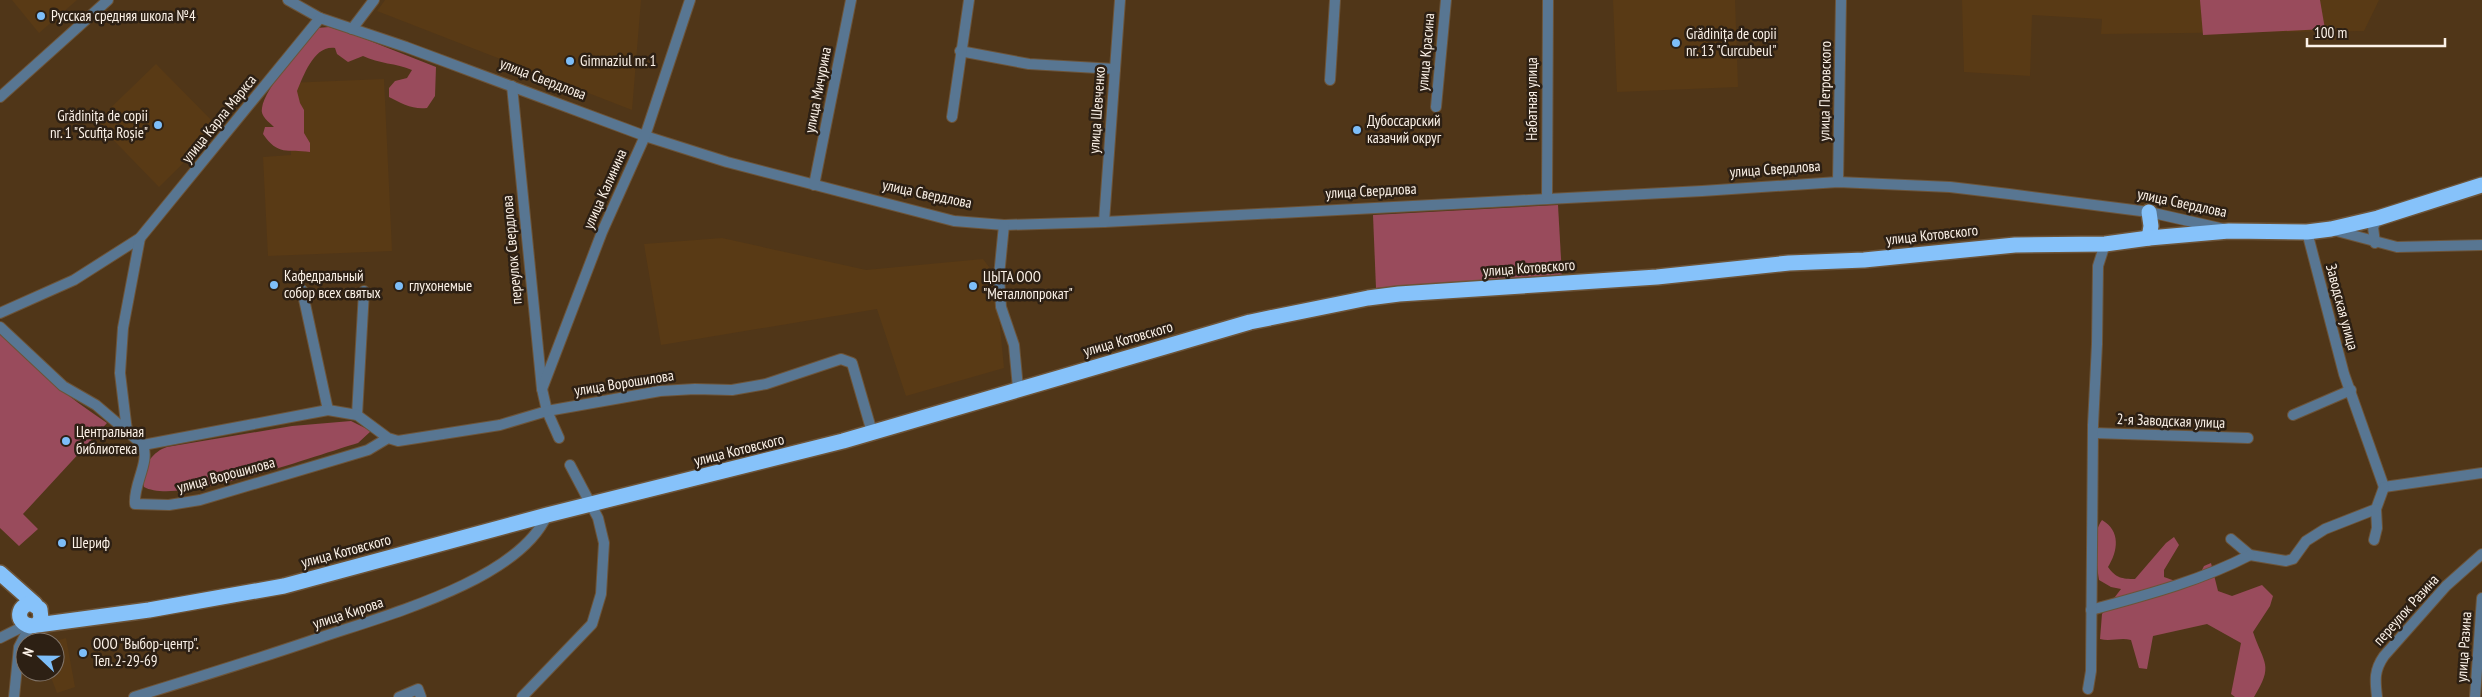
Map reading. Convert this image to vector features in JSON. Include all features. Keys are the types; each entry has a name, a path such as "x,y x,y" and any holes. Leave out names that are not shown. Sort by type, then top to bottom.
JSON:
{"highway":[{"name":"улица Свердлова","path":"2229,232 2307,232 2331,229 2378,218 2482,185"},
{"path":"2149,212 2151,226 2149,238"},
{"name":"улица Котовского","path":"26,620 60,623 284,586 547,515 790,456 1018,388 1250,322 1368,298 1657,277 2015,245 2105,244 2149,238 2229,232"},
{"path":"0,573 60,623"},
{"path":"16,588 26,620"},
{"path":"26,620 24,605 38,606"},
{"path":"26,620 41,619 38,606"}],"street":[{"path":"0,96 108,0"},
{"name":"улица Свердлова","path":"288,0 320,18 512,86 645,136 727,162 954,221 1004,225 1104,222 1838,182 1950,187 2149,212 2184,218 2229,232"},
{"path":"352,29 374,0"},
{"name":"улица Калинина","path":"542,388 602,232 645,136 690,0"},
{"name":"улица Мичурина","path":"814,185 851,0"},
{"path":"952,117 960,51 969,0"},
{"name":"улица Шевченко","path":"1104,222 1120,0"},
{"path":"1330,80 1335,0"},
{"name":"улица Красина","path":"1436,107 1446,0"},
{"name":"Набатная улица","path":"1547,198 1548,0"},
{"name":"улица Петровского","path":"1838,182 1841,0"},
{"name":"улица Карла Маркса","path":"0,313 74,280 140,238 320,18"},
{"path":"960,51 1028,64 1115,69"},
{"name":"переулок Свердлова","path":"512,86 542,388 548,411 559,438"},
{"path":"2375,243 2373,227 2378,218"},
{"path":"1004,225 998,276 1001,306 1014,345 1018,388"},
{"path":"2331,229 2375,243 2397,247 2482,245"},
{"name":"Заводская улица","path":"2307,232 2344,374 2384,487"},
{"name":"улица Карла Маркса","path":"128,431 120,373 123,328 140,238"},
{"path":"2088,689 2091,671 2093,433 2098,344 2098,266 2105,244"},
{"path":"302,290 328,410"},
{"path":"357,415 364,291"},
{"path":"0,327 63,386 96,405 143,445 328,410 357,415 388,438"},
{"name":"улица Ворошилова","path":"143,445 145,460 135,487 135,504 169,505 200,500 238,490 368,450 388,438 398,441 444,435 500,425 548,411 660,391 695,389 732,390 766,384 841,359 852,363 872,432"},
{"path":"2292,415 2351,390"},
{"name":"2-я Заводская улица","path":"2093,433 2248,438"},
{"path":"522,697 592,624 600,594 604,543 598,518 570,465"},
{"path":"2374,540 2377,528 2376,509 2384,487 2482,473"},
{"path":"2231,539 2250,555 2286,561 2293,558 2306,541 2325,529 2376,509"},
{"name":"улица Кирова","path":"134,697 409,608 495,568 523,548 541,531 547,515"},
{"name":"переулок Разина","path":"2377,697 2375,680 2377,667 2384,656 2446,586 2482,554"},
{"path":"2092,610 2174,587 2224,568 2250,555"},
{"name":"улица Разина","path":"2475,697 2482,598"},
{"path":"3,637 26,620"},
{"path":"14,697 19,647 26,620"},
{"path":"399,697 418,689 420,697"}],"shaded area":[{"name":"Русская средняя школа №4","path":"12,0 77,0 39,33"},
{"name":"Gimnaziul nr. 1","path":"385,0 641,0 632,110 377,11"},
{"name":"Grădinița de copii nr. 13 \"Curcubeul\"","path":"1613,0 1735,0 1738,87 1617,92"},
{"path":"1962,0 2379,0 2364,31 2101,34 2102,19 2032,15 2030,76 1964,72"},
{"path":"2200,0 2320,0 2325,29 2203,35"},
{"path":"329,27 436,67 435,96 427,108 417,108 403,104 389,97 389,88 395,81 407,78 412,70 375,61 363,56 348,62 337,54 335,48 328,48 321,51 311,62 297,91 304,110 304,133 310,143 310,152 278,149 263,134 265,127 274,127 262,114 265,99 277,78 317,28"},
{"name":"Grădinița de copii nr. 1 \"Scufița Roșie\"","path":"156,64 219,128 159,187 96,122"},
{"path":"384,79 392,251 268,256 263,157 291,155 287,83"},
{"path":"1558,205 1562,276 1376,288 1373,215"},
{"path":"722,238 866,270 983,259 995,275 1004,368 906,396 877,309 661,345 644,244"},
{"path":"0,330 24,357 50,381 107,423 23,514 38,529 19,546 0,528"},
{"path":"351,421 371,431 358,443 216,485 186,490 161,491 144,487 144,474 148,462 161,449 167,447 292,426"},
{"path":"2102,520 2112,530 2116,542 2116,548 2108,567 2114,574 2120,577 2135,579 2166,543 2174,537 2179,545 2164,570 2164,577 2178,582 2196,582 2204,566 2211,563 2218,591 2232,596 2262,585 2273,596 2270,606 2253,632 2265,664 2264,678 2254,697 2235,697 2231,694 2241,643 2207,624 2153,636 2147,669 2139,668 2131,640 2100,639 2102,614 2121,589 2111,587 2099,580 2096,541"},
{"path":"65,638 75,687 57,693 53,682 65,682"}],"place":[{"name":"Русская средняя школа №4","path":"41,16"},
{"name":"Grădinița de copii nr. 13 \"Curcubeul\"","path":"1676,43"},
{"name":"Gimnaziul nr. 1","path":"570,61"},
{"name":"Grădinița de copii nr. 1 \"Scufița Roșie\"","path":"158,125"},
{"name":"Дубоссарский казачий округ","path":"1357,130"},
{"name":"Кафедральный собор всех святых","path":"274,285"},
{"name":"глухонемые","path":"399,286"},
{"name":"ЦЫТА ООО \"Металлопрокат\"","path":"973,286"},
{"name":"Центральная библиотека","path":"66,441"},
{"name":"Шериф","path":"62,543"},
{"name":"ООО \"Выбор-центр\". Тел. 2-29-69","path":"83,653"}]}
